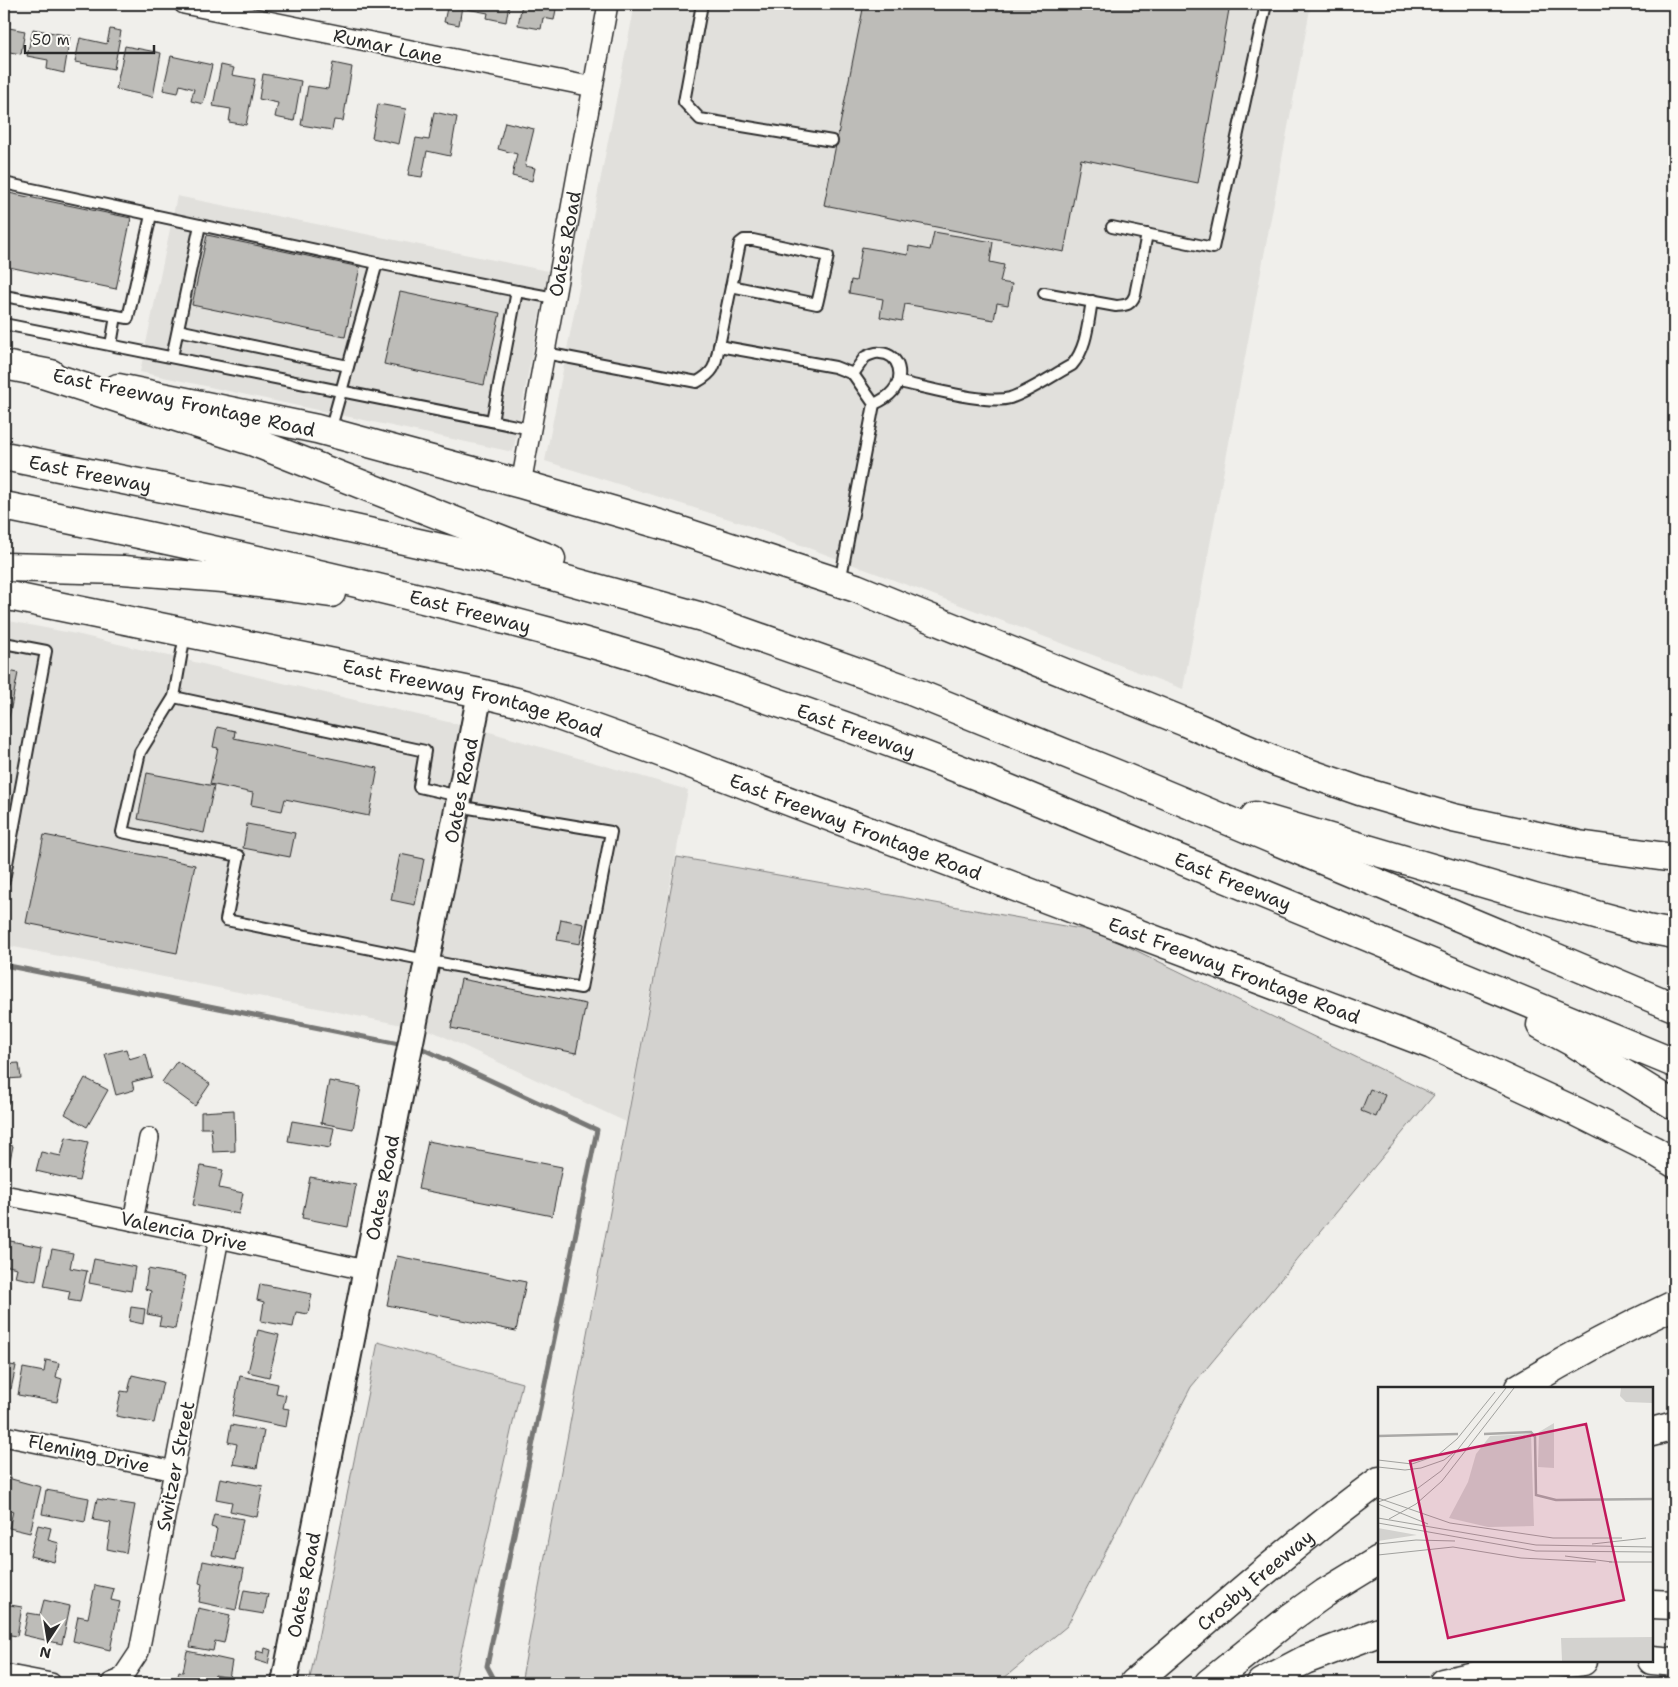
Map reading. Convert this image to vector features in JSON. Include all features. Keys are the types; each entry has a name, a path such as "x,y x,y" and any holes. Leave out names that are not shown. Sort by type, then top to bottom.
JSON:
{"main road":[{"name":"East Freeway Frontage Road","path":"15,367 330,433 521,484 666,526 840,583 1176,718 1276,762 1360,791 1452,818 1570,843 1674,858"},
{"path":"15,367 254,442 475,530 702,617"},
{"name":"East Freeway","path":"4,456 228,501 490,559 702,617 906,689 1119,775 1674,1007"},
{"name":"East Freeway","path":"4,506 324,575 479,613 689,674 898,746 980,777 1674,1063"},
{"path":"4,567 122,570 222,578 479,613"},
{"name":"East Freeway Frontage Road","path":"4,595 480,693 525,704 654,750 1432,1045 1577,1112 1653,1150 1674,1163"},
{"path":"1119,775 1541,900 1647,929 1674,934"},
{"path":"1334,922 1465,984 1576,1044 1674,1105"},
{"path":"1521,1387 1616,1332 1674,1305"},
{"path":"1653,1432 1674,1426"},
{"name":"Crosby Freeway","path":"1134,1683 1277,1561 1378,1482"},
{"path":"1209,1683 1290,1618 1325,1593 1378,1561"},
{"path":"1653,1604 1674,1605"},
{"path":"1261,1683 1305,1660 1378,1632"},
{"path":"1653,1660 1674,1662"},
{"path":"1443,1683 1493,1672 1575,1662"}],"street":[{"name":"Rumar Lane","path":"184,4 593,87"},
{"name":"Oates Road","path":"521,484 608,4"},
{"name":"Oates Road","path":"284,1683 480,693"},
{"path":"133,1221 149,1138"},
{"name":"Valencia Drive","path":"4,1195 219,1238 365,1270"},
{"name":"Switzer Street","path":"111,1683 121,1679 139,1652 219,1238"},
{"name":"Fleming Drive","path":"4,1436 174,1471"},
{"path":"4,1674 51,1683"}],"lane":[{"path":"702,4 684,102 700,119 832,141"},
{"path":"1112,227 1213,248 1266,4"},
{"path":"4,183 377,263 555,298"},
{"path":"4,296 128,318 151,215"},
{"path":"172,358 200,225"},
{"path":"1044,293 1116,306 1132,302 1147,234"},
{"path":"545,353 697,382 708,375 715,366 718,346 740,243 744,240 753,240 828,256 818,304 731,286"},
{"path":"330,433 377,263"},
{"path":"492,421 517,291"},
{"path":"899,382 982,398 997,400 1011,398 1072,365 1077,360 1082,351 1092,302"},
{"path":"111,345 116,316"},
{"path":"4,324 531,429"},
{"path":"178,330 348,366"},
{"path":"718,346 835,367 853,374 874,404"},
{"path":"840,583 874,404 892,392 899,382 900,373 898,364 891,356 880,352 865,357 853,374"},
{"path":"174,697 426,751 419,787 458,801 611,832 581,988 426,960 226,920 238,856 122,832 140,752 174,697 185,632"},
{"path":"4,643 46,651 4,880"}],"shaded area":[{"path":"635,4 1311,4 1183,689 745,524 545,461"},
{"path":"177,196 548,271 513,452 140,372"},
{"path":"4,620 76,634 486,731 688,790 626,1122 432,1031 4,945"},
{"path":"677,857 1098,932 1434,1095 1191,1387 1067,1626 998,1683 521,1683"},
{"path":"378,1342 522,1383 454,1683 309,1683"}],"building":[{"path":"427,4 457,4 462,6 459,25 444,22 447,8"},
{"path":"468,4 509,4 506,22 487,18 488,13 467,9"},
{"path":"522,4 557,4 554,20 543,18 541,29 518,25"},
{"path":"864,4 1230,4 1198,183 1081,159 1064,252 824,205"},
{"path":"4,21 10,22 9,28 25,31 21,54 4,51"},
{"path":"33,29 70,36 64,73 47,69 48,60 27,56"},
{"path":"110,29 121,31 114,69 75,62 80,38 107,44"},
{"path":"125,46 161,53 153,97 116,89"},
{"path":"171,56 212,65 203,104 191,101 194,89 180,85 178,93 163,90"},
{"path":"333,63 352,67 343,121 334,120 332,130 301,125 308,86 328,89"},
{"path":"221,65 234,68 232,75 255,79 246,125 229,122 231,109 213,106"},
{"path":"263,74 301,81 294,121 275,117 278,103 259,99"},
{"path":"378,104 406,109 399,144 372,138"},
{"path":"434,112 457,117 450,156 427,151 422,177 408,175 416,138 429,140"},
{"path":"505,122 534,129 525,166 535,168 532,181 512,176 517,154 498,149"},
{"path":"4,192 131,218 116,289 4,266"},
{"path":"934,232 993,242 990,262 1004,265 1000,282 1012,284 1008,305 997,303 994,320 905,304 902,321 880,317 883,299 849,293 851,280 856,281 862,247 908,255 909,246 930,250"},
{"path":"207,235 360,267 345,337 192,305"},
{"path":"400,292 500,313 484,385 384,364"},
{"path":"4,670 18,673 4,742"},
{"path":"217,727 235,731 234,738 378,768 369,816 285,799 282,811 251,805 253,793 210,784 218,748 213,747"},
{"path":"147,773 214,786 204,833 138,819"},
{"path":"247,824 295,833 290,857 243,848"},
{"path":"44,835 195,865 177,953 26,923"},
{"path":"400,854 424,859 415,905 391,900"},
{"path":"561,919 584,924 580,944 557,940"},
{"path":"461,979 586,1004 576,1053 451,1028"},
{"path":"126,1049 129,1059 146,1054 152,1077 132,1082 134,1090 116,1095 105,1054"},
{"path":"177,1061 210,1084 195,1106 162,1082"},
{"path":"19,1063 21,1078 7,1079 9,1103 4,1103 4,1064"},
{"path":"85,1078 108,1090 87,1127 65,1114"},
{"path":"329,1081 361,1087 353,1129 321,1123"},
{"path":"1370,1089 1385,1095 1376,1117 1361,1111"},
{"path":"234,1110 235,1151 213,1152 211,1128 201,1128 201,1112"},
{"path":"292,1121 334,1128 330,1148 288,1141"},
{"path":"66,1137 88,1142 79,1181 36,1171 41,1152 61,1156"},
{"path":"428,1141 562,1167 552,1216 418,1189"},
{"path":"4,1144 13,1146 9,1165 4,1164"},
{"path":"201,1166 223,1170 219,1188 243,1193 239,1214 193,1205"},
{"path":"310,1177 356,1185 348,1227 302,1218"},
{"path":"5,1240 42,1247 36,1281 15,1277 17,1268 4,1265"},
{"path":"52,1249 73,1253 70,1268 87,1271 80,1302 68,1300 70,1291 44,1286"},
{"path":"397,1256 526,1282 516,1331 387,1305"},
{"path":"94,1259 135,1267 131,1291 89,1283"},
{"path":"148,1269 186,1276 175,1329 159,1326 161,1317 147,1314 151,1291 145,1289"},
{"path":"260,1284 312,1294 308,1314 296,1312 293,1327 261,1321 264,1302 257,1300"},
{"path":"131,1307 145,1309 143,1324 129,1321"},
{"path":"258,1330 279,1335 269,1377 248,1372"},
{"path":"46,1360 59,1363 56,1377 62,1379 57,1402 18,1395 23,1368 44,1372"},
{"path":"4,1364 16,1366 11,1389 4,1387"},
{"path":"132,1375 163,1382 154,1423 116,1416 121,1391 128,1392"},
{"path":"240,1376 278,1384 276,1393 286,1395 283,1408 289,1409 286,1427 232,1416"},
{"path":"231,1425 264,1431 257,1468 233,1464 237,1444 228,1442"},
{"path":"4,1477 41,1487 30,1533 9,1528 13,1511 4,1508"},
{"path":"220,1478 263,1486 257,1517 230,1511 232,1502 216,1499"},
{"path":"46,1490 89,1498 85,1522 42,1514"},
{"path":"97,1499 135,1505 126,1553 107,1549 111,1523 93,1520"},
{"path":"214,1514 243,1519 235,1560 212,1555 217,1529 211,1527"},
{"path":"38,1525 51,1528 48,1540 59,1543 54,1562 30,1556"},
{"path":"203,1561 244,1569 236,1610 199,1602 202,1584 199,1583"},
{"path":"95,1585 114,1589 111,1600 120,1602 110,1650 73,1641 78,1616 88,1618"},
{"path":"244,1590 268,1594 264,1614 240,1610"},
{"path":"44,1600 70,1606 62,1644 23,1635 28,1613 40,1615"},
{"path":"4,1604 22,1607 17,1636 4,1634"},
{"path":"198,1608 230,1615 224,1643 215,1641 213,1651 190,1647"},
{"path":"265,1648 271,1650 268,1664 255,1660 257,1651 264,1653"},
{"path":"187,1651 232,1661 229,1678 215,1675 213,1683 176,1683 179,1671 183,1672"}],"waterway":[{"path":"4,965 404,1045"},
{"path":"417,1048 423,1049 597,1130 487,1666 496,1683"}]}
